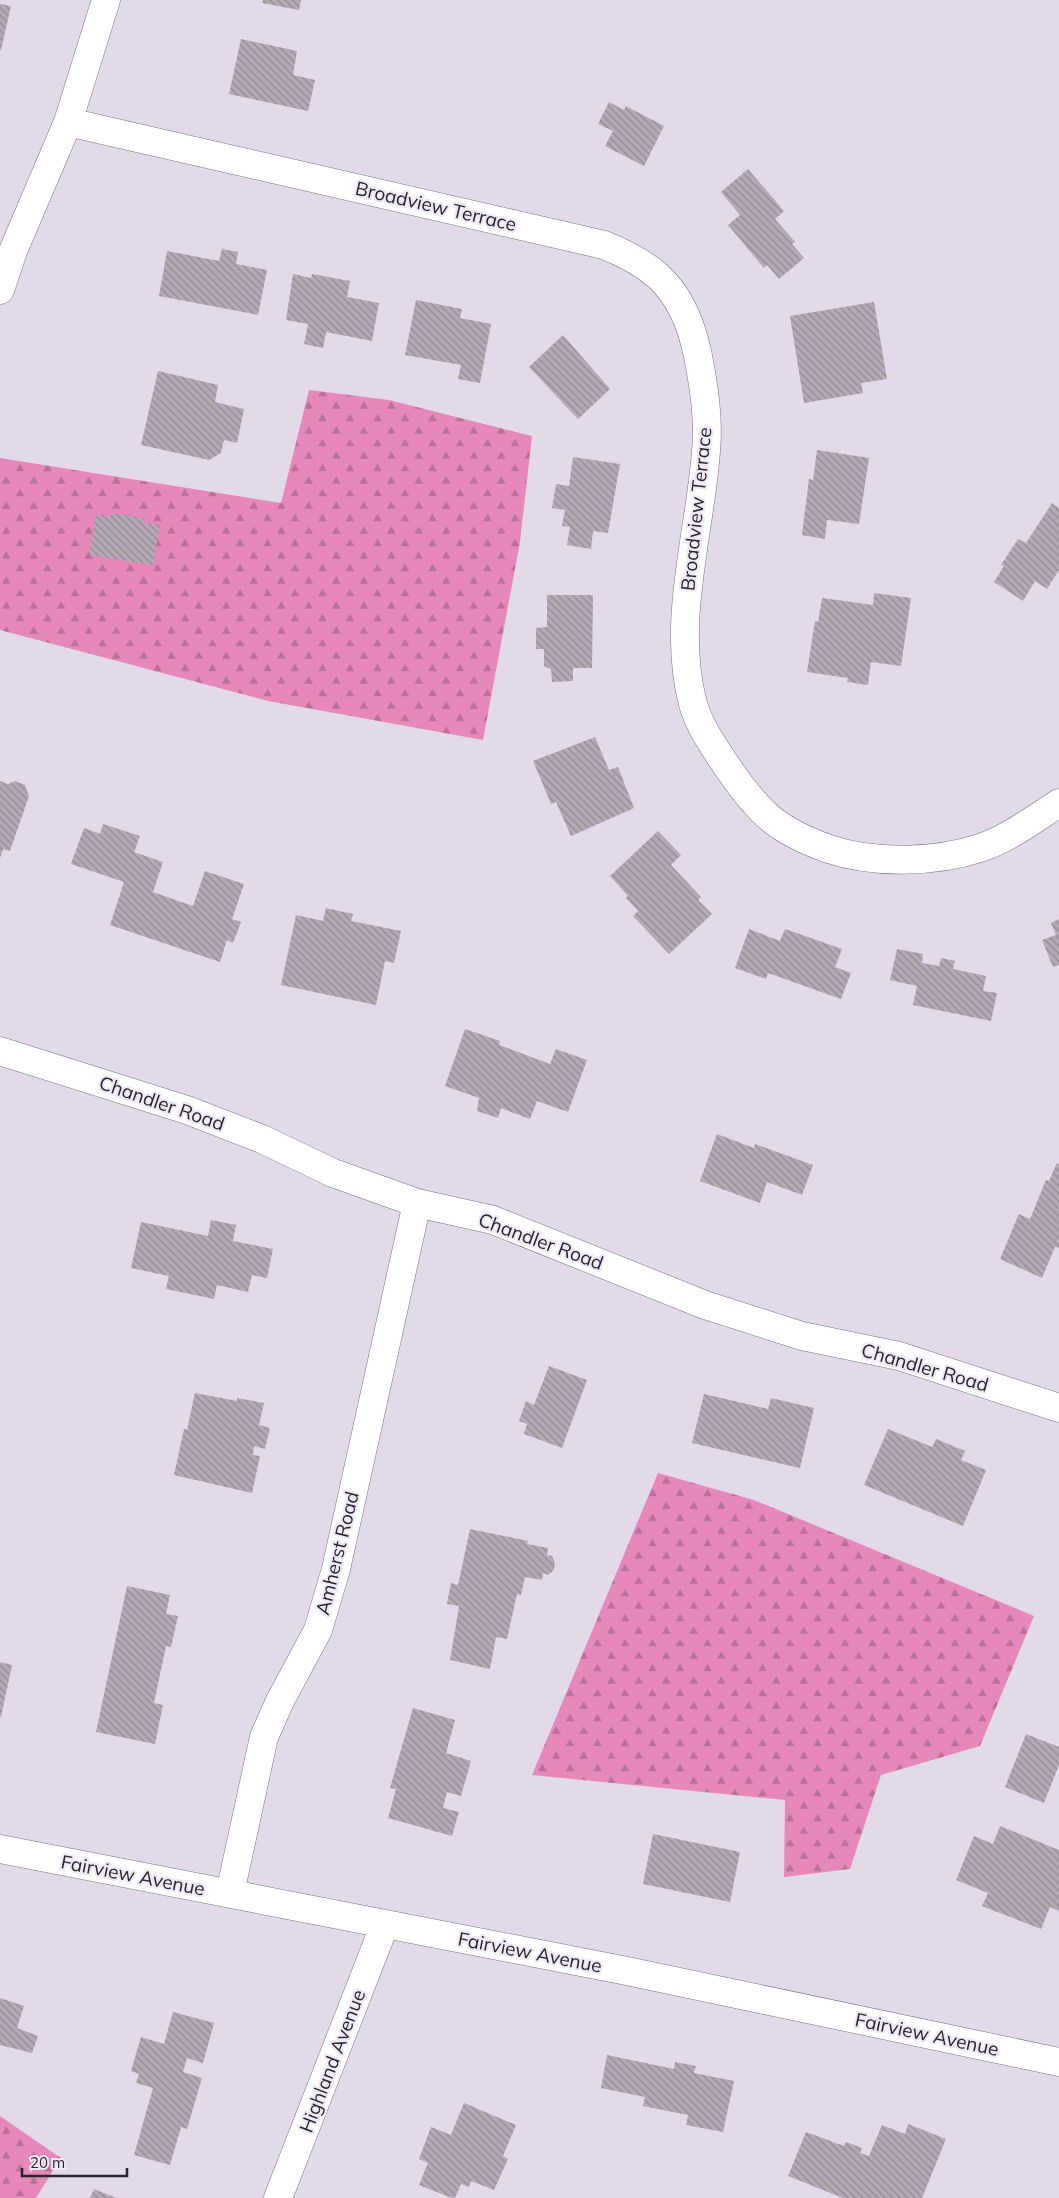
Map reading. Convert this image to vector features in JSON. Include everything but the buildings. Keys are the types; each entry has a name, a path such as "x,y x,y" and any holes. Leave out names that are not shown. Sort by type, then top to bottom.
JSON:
{"street":[{"path":"0,290 6,249 68,122 106,0"},
{"name":"Broadview Terrace","path":"68,122 604,245 633,258 659,277 679,302 692,331 705,394 707,450 687,601 685,648 693,704 709,740 746,793 773,822 800,839 846,854 885,861 933,857 980,848 1023,826 1059,803"},
{"name":"Chandler Road","path":"0,1051 187,1110 262,1139 332,1173 417,1203 493,1220 705,1305 802,1336 899,1356 1059,1408"},
{"name":"Amherst Road","path":"230,1893 264,1737 280,1701 318,1630 336,1569 417,1203"},
{"name":"Fairview Avenue","path":"0,1849 627,1971 1059,2062"},
{"name":"Highland Avenue","path":"278,2198 385,1924"}],"green space":[{"path":"309,390 389,400 532,436 520,542 483,740 268,701 0,630 0,458 281,503"},
{"path":"658,1473 754,1500 1034,1616 980,1746 881,1775 850,1869 784,1877 785,1800 532,1775"},
{"path":"0,2116 61,2158 36,2198 0,2198"}]}
